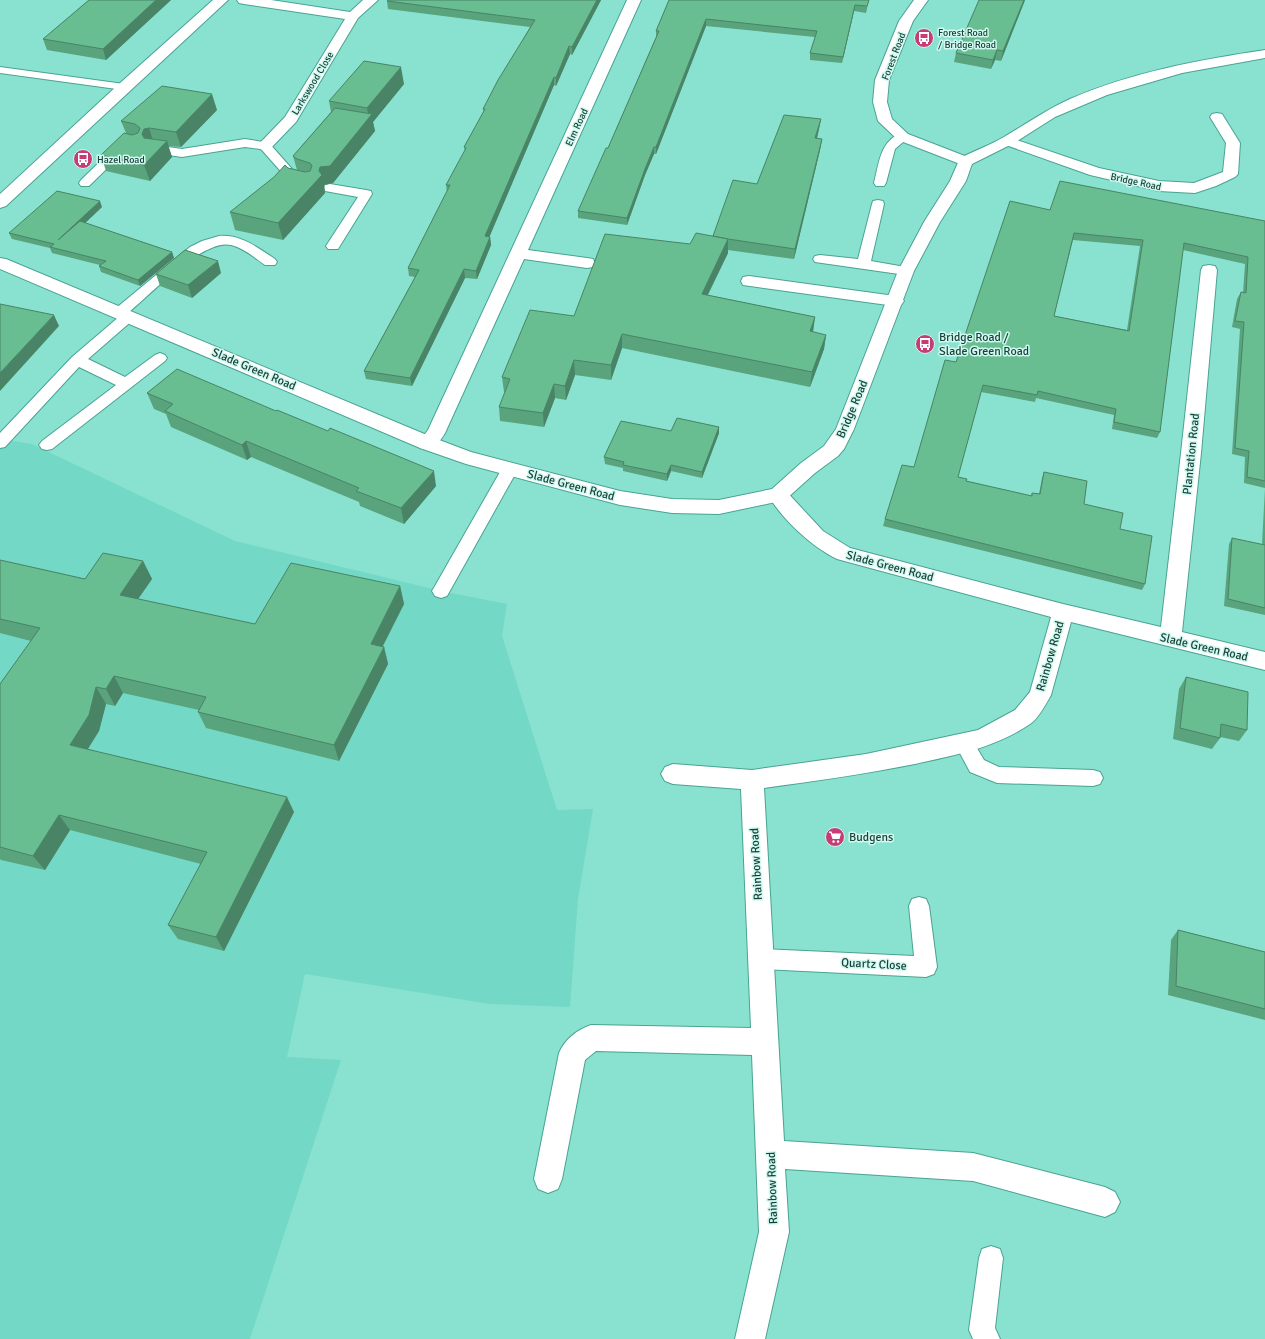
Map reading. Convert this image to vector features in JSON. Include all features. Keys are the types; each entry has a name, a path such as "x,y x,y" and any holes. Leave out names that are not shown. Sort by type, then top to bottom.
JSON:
{"street":[{"path":"0,203 124,87 221,0"},
{"path":"244,0 353,16"},
{"name":"Larkswood Close","path":"265,146 291,119 353,16 371,0"},
{"name":"Elm Road","path":"427,443 436,433 634,0"},
{"name":"Forest Road","path":"921,0 906,21 882,80 880,102 885,120 903,137 966,161"},
{"path":"966,161 1008,141 1049,114 1104,90 1161,73 1206,63 1265,54"},
{"name":"Bridge Road","path":"1008,141 1095,172 1160,186 1195,188 1211,183 1230,174 1233,142 1217,117"},
{"name":"Bridge Road","path":"778,495 808,468 831,451 837,444 848,422 906,271 932,222 958,181 966,161"},
{"path":"0,181 22,182"},
{"path":"518,253 587,263"},
{"name":"Slade Green Road","path":"0,263 427,443 466,457 620,498 665,505 695,507 719,506 778,495 818,538 838,551 1063,612 1265,661"},
{"name":"Plantation Road","path":"1170,639 1191,453 1209,270"},
{"path":"748,281 894,301"},
{"name":"Rainbow Road","path":"750,1339 774,1232 752,780 866,764 964,744 984,738 1023,717 1040,694 1063,612"},
{"path":"673,774 752,780"},
{"path":"548,1179 573,1053 591,1038 765,1042"},
{"path":"771,1154 973,1167 1105,1202"}],"lane":[{"path":"0,70 124,87"},
{"path":"880,183 888,148 903,137"},
{"path":"85,183 126,143 132,144"},
{"path":"154,149 182,153 245,143 265,146 296,180 309,184"},
{"path":"330,188 366,194 333,246"},
{"path":"864,264 878,204"},
{"path":"0,443 53,384 77,360 124,314 196,249 214,241 225,239 244,245 270,262"},
{"path":"820,259 906,271"},
{"path":"47,445 160,358"},
{"path":"77,360 127,384"},
{"name":"Slade Green Road","path":"441,591 510,469"},
{"path":"964,744 977,766 997,775 1093,778"},
{"name":"Quartz Close","path":"761,959 926,967 919,906"},
{"path":"987,1339 982,1330 991,1258"}],"shaded area":[{"path":"0,439 32,444 235,541 441,591 507,604 502,636 557,810 593,809 578,899 570,1007 490,1004 305,974 287,1057 341,1060 250,1339 0,1339"}],"building":[{"path":"89,0 156,0 103,49 43,39"},
{"path":"597,0 572,47 569,46 556,78 554,77 485,236 490,237 476,271 464,269 410,378 364,371 419,270 408,268 450,185 446,185 466,148 464,147 485,109 483,109 498,80 535,20 387,1"},
{"path":"669,0 869,0 867,6 855,5 843,57 810,53 817,31 706,19 656,147 654,147 645,169 627,218 578,211 606,148 608,148 659,31 656,31"},
{"path":"979,0 1024,0 1003,51 997,50 993,60 956,53"},
{"path":"364,61 401,67 367,108 329,101"},
{"path":"162,86 212,94 176,132 149,128 144,129 142,134 144,138 167,141 144,165 101,155 124,133 132,135 138,133 140,128 135,124 121,121"},
{"path":"335,108 372,114 330,166 320,167 319,171 322,175 278,223 230,212 274,177 285,165 288,168 305,172 310,171 312,166 310,163 297,159 293,156"},
{"path":"784,115 821,119 815,138 822,139 795,249 713,236 733,180 757,184"},
{"path":"1060,181 1265,221 1265,481 1247,477 1249,451 1235,448 1244,322 1235,321 1241,292 1246,293 1248,257 1184,243 1160,432 1114,422 1116,409 1038,391 1037,395 983,385 958,477 967,479 966,481 1032,496 1032,493 1040,494 1044,472 1087,481 1084,504 1123,513 1120,529 1152,536 1145,584 885,519 902,465 914,467 945,360 956,362 1010,201 1050,210","holes":["1074,233 1143,240 1129,331 1054,316"]},
{"path":"57,191 100,201 58,240 80,221 172,252 138,280 99,266 106,261 50,247 54,244 9,233"},
{"path":"696,233 728,239 702,294 815,317 810,331 826,335 812,372 622,334 611,365 574,360 565,386 554,384 543,413 499,407 510,379 502,377 530,310 574,316 605,234 690,244"},
{"path":"185,250 218,261 188,285 156,274"},
{"path":"0,304 54,315 0,373"},
{"path":"177,369 276,411 277,410 328,431 330,428 434,471 401,508 356,491 359,488 246,441 242,445 165,411 173,404 147,393"},
{"path":"677,418 719,427 702,472 671,465 667,474 623,465 624,462 604,457 621,421 671,431"},
{"path":"1232,538 1265,545 1265,608 1228,599"},
{"path":"103,553 143,561 120,595 255,624 291,563 400,586 371,644 384,647 334,745 198,712 206,697 114,676 106,689 96,687 89,715 70,745 287,797 216,937 168,925 207,852 59,815 33,856 0,847 0,684 40,628 0,619 0,560 85,579"},
{"path":"1186,677 1248,692 1247,730 1221,724 1220,738 1180,728"},
{"path":"1178,930 1265,952 1265,1009 1176,986"}],"place":[{"name":"Forest Road / Bridge Road","path":"924,38"},
{"name":"Hazel Road","path":"83,159"},
{"name":"Bridge Road / Slade Green Road","path":"925,344"},
{"name":"Budgens","path":"835,837"}]}
